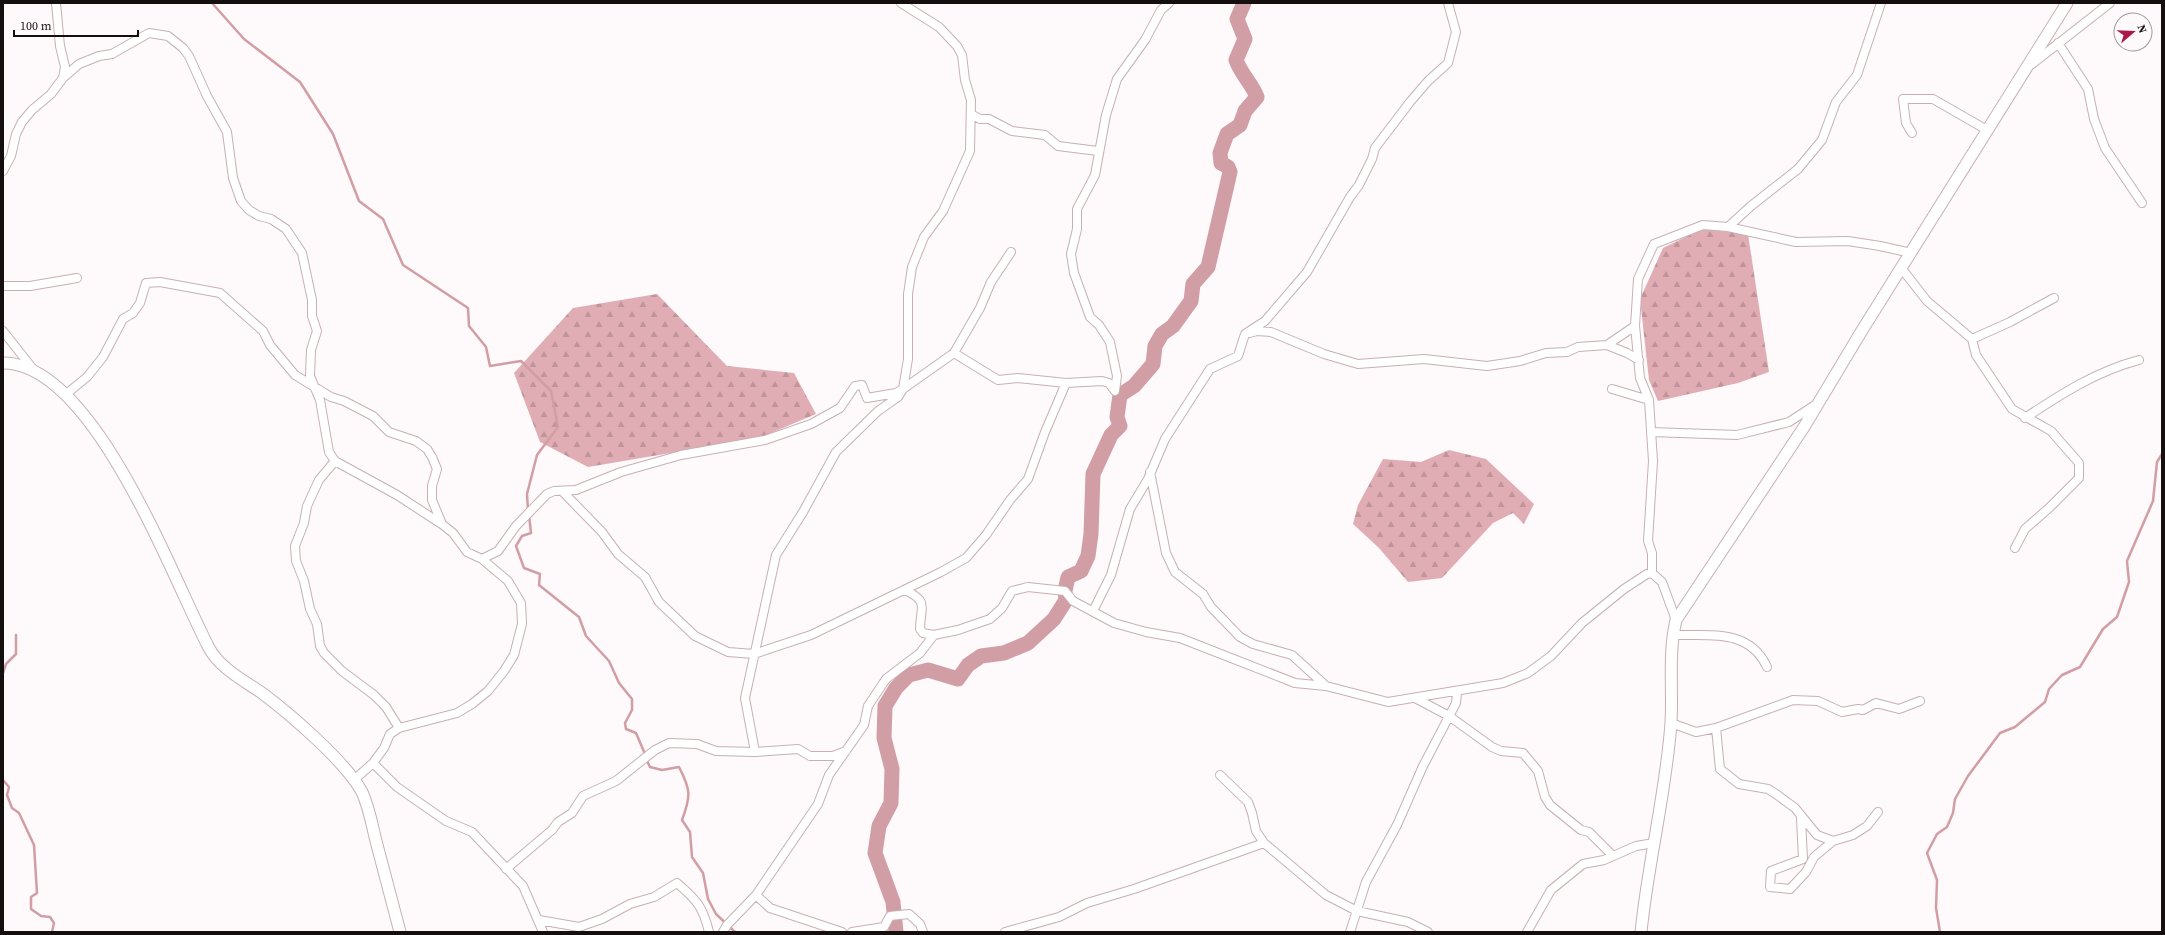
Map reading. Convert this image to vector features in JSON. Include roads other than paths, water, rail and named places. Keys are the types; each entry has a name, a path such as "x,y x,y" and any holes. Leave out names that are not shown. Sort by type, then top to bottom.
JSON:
{"street":[{"path":"56,3 60,46 65,67 63,78"},
{"path":"755,752 745,698 776,555 803,512 836,452 878,411 898,397 903,389 908,360 908,294 912,267 924,237 942,211 970,151 971,100 965,80 962,55 957,46 939,27 901,3"},
{"path":"954,353 998,380 1018,378 1066,383 1102,381 1109,383 1115,391 1118,376 1110,342 1099,325 1090,317 1074,273 1072,254 1077,229 1077,209 1095,175 1098,151 1109,102 1117,79 1145,40 1161,10 1169,3"},
{"path":"1093,611 1111,575 1130,509 1148,479 1164,439 1210,369 1238,356 1245,334 1265,320 1307,272 1350,197 1359,185 1372,159 1375,148 1419,91 1448,63 1456,32 1448,3"},
{"path":"1728,227 1751,206 1798,169 1822,140 1836,102 1857,75 1881,3"},
{"path":"1641,932 1646,883 1654,843 1671,723 1670,692 1673,635 1676,620 1821,401 1861,332 1902,269 2067,3"},
{"path":"2026,68 2110,3"},
{"path":"3,170 11,156 16,134 22,122 32,110 51,94 63,78 79,64 99,56 112,54 149,33 168,36 183,48 189,56 207,96 227,132 233,178 241,201 249,210 259,216 271,219 286,229 302,253 312,300 312,316 318,331 311,350 310,376 320,400 329,452 335,461 397,495 443,525 453,533 467,552 482,560 508,581 521,603 522,624 514,655 492,686 472,704 457,713 399,728 390,734 384,748 372,763 354,780"},
{"path":"2058,43 2088,89 2094,119 2105,148 2142,203"},
{"path":"1912,134 1906,122 1903,99 1933,99 1987,130"},
{"path":"971,114 980,119 989,119 1012,131 1045,135 1058,146 1098,151"},
{"path":"1652,574 1652,553 1648,541 1653,461 1649,400 1640,378 1635,326 1638,279 1654,244 1703,224 1728,227 1796,242 1848,241 1880,246 1911,254"},
{"path":"482,560 498,551 516,526 547,494 576,490 621,472 682,456 766,440 811,424 840,408 855,386 862,385 867,398 896,393 903,389 954,353 980,308 991,282 1012,252"},
{"path":"1902,269 1927,301 1972,339 1976,355 2012,409 2025,418 2051,431 2079,463 2079,478 2049,508 2025,529 2015,548"},
{"path":"3,286 30,286 77,278"},
{"path":"65,395 87,377 103,357 123,319 133,313 140,303 146,283 160,282 220,293 263,330 270,345 294,375 331,397 344,401 373,416 389,432 416,441 426,449 432,457 437,470 432,486 432,500 443,525"},
{"path":"1972,339 2010,322 2054,298"},
{"path":"1606,345 1635,326"},
{"path":"3,330 33,369 50,381 82,414 133,488 209,649 231,672 283,709 336,760 354,780 367,805 400,932"},
{"path":"1245,334 1257,331 1271,332 1324,354 1358,364 1424,359 1487,366 1520,361 1546,353 1567,352 1578,347 1606,345 1627,353 1639,360"},
{"path":"2025,418 2070,388 2119,365 2139,360"},
{"path":"3,363 33,369"},
{"path":"562,491 602,532 618,554 645,577 659,602 695,636 728,652 754,654 811,635 906,590 966,558 986,535 1010,500 1028,478 1045,432 1066,383"},
{"path":"1612,389 1649,400"},
{"path":"1651,432 1737,435 1789,422 1821,401"},
{"path":"335,461 319,480 307,506 304,523 295,546 296,561 304,581 310,609 317,624 320,646 324,653 342,671 374,695 386,707 399,728"},
{"path":"1150,471 1166,552 1175,572 1203,594 1211,607 1240,637 1253,644 1292,655 1326,686"},
{"path":"906,590 919,596 923,604 920,629 923,633 934,635 958,630 990,619 1002,608 1012,591 1028,587 1065,591 1073,601 1114,623 1146,632 1180,638 1294,683 1326,686 1388,702 1457,692 1512,680 1528,674 1551,656 1582,623 1624,588 1646,574 1652,574 1662,582 1676,620"},
{"path":"723,932 727,925 756,895 818,804 829,775 864,725 868,706 886,678 920,653 934,635"},
{"path":"1673,635 1732,636 1744,642 1762,658 1766,667"},
{"path":"1350,932 1366,882 1397,825 1423,766 1456,703 1457,692"},
{"path":"1415,698 1448,716 1492,748 1500,752 1523,752 1538,772 1545,797 1550,805 1581,830 1589,832 1613,856"},
{"path":"1671,723 1696,732 1716,728 1793,700 1818,701 1842,712 1858,708 1863,710 1876,703 1899,709 1920,701"},
{"path":"1716,728 1720,769 1739,784 1768,789 1776,794 1795,808 1801,818 1817,835 1834,841"},
{"path":"506,869 552,830 558,822 572,813 583,796 616,781 655,750 669,743 697,744 716,751 755,752 798,749 810,756 834,756 846,751"},
{"path":"372,763 397,787 446,821 472,832 523,886 543,932"},
{"path":"1220,775 1248,802 1256,831 1264,843 1326,895 1357,911 1408,922 1428,932"},
{"path":"1804,858 1771,870 1770,887 1790,890 1806,872 1814,857 1834,841 1853,835 1867,826 1878,812"},
{"path":"1801,818 1806,872"},
{"path":"1005,932 1023,930 1059,917 1087,903 1134,889 1264,843"},
{"path":"1527,932 1551,890 1564,878 1584,864 1613,856 1636,846 1654,843"},
{"path":"539,920 579,928 602,919 630,904 654,897 677,883 692,896 705,913 710,932"},
{"path":"756,895 770,908 842,932"},
{"path":"852,932 884,927 890,916 908,914 920,924 923,932"}],"waterway":[{"path":"212,3 244,39 300,82 333,134 359,201 383,219 403,265 468,308 469,326 486,347 490,366 521,361 551,391 558,427 537,455 527,494 528,510"},
{"path":"896,932 893,902 875,853 879,826 891,803 892,769 884,738 885,706 896,688 909,675 928,670 958,679 968,665 981,656 1004,653 1028,643 1054,619 1066,600 1065,591 1068,577 1081,571 1088,556 1091,534 1093,474 1111,435 1120,426 1117,417 1120,395 1134,386 1153,364 1155,346 1162,334 1173,326 1191,301 1193,284 1208,267 1230,172 1228,167 1221,163 1220,153 1227,134 1240,125 1245,111 1257,97 1236,60 1245,39 1237,19 1244,3"},
{"path":"1940,932 1936,908 1937,880 1927,853 1937,834 1947,827 1953,813 1955,799 1968,776 2000,733 2015,727 2045,702 2049,689 2062,675 2080,667 2103,629 2117,617 2129,582 2127,561 2153,501 2157,462 2162,454"},
{"path":"529,515 531,533 522,536 516,546 524,568 540,574 539,585 579,617 586,636 609,661 619,683 632,699 632,710 625,723 626,729 636,733 645,754"},
{"path":"3,673 6,664 16,654 16,635"},
{"path":"647,761 650,767 662,770 679,767 688,788 687,805 682,820 690,832 692,857 703,873 708,899 716,914 735,932"},
{"path":"3,780 9,787 7,795 12,808 19,813 34,845 37,893 31,897 31,909 41,916 50,917 54,923 52,932"}]}
